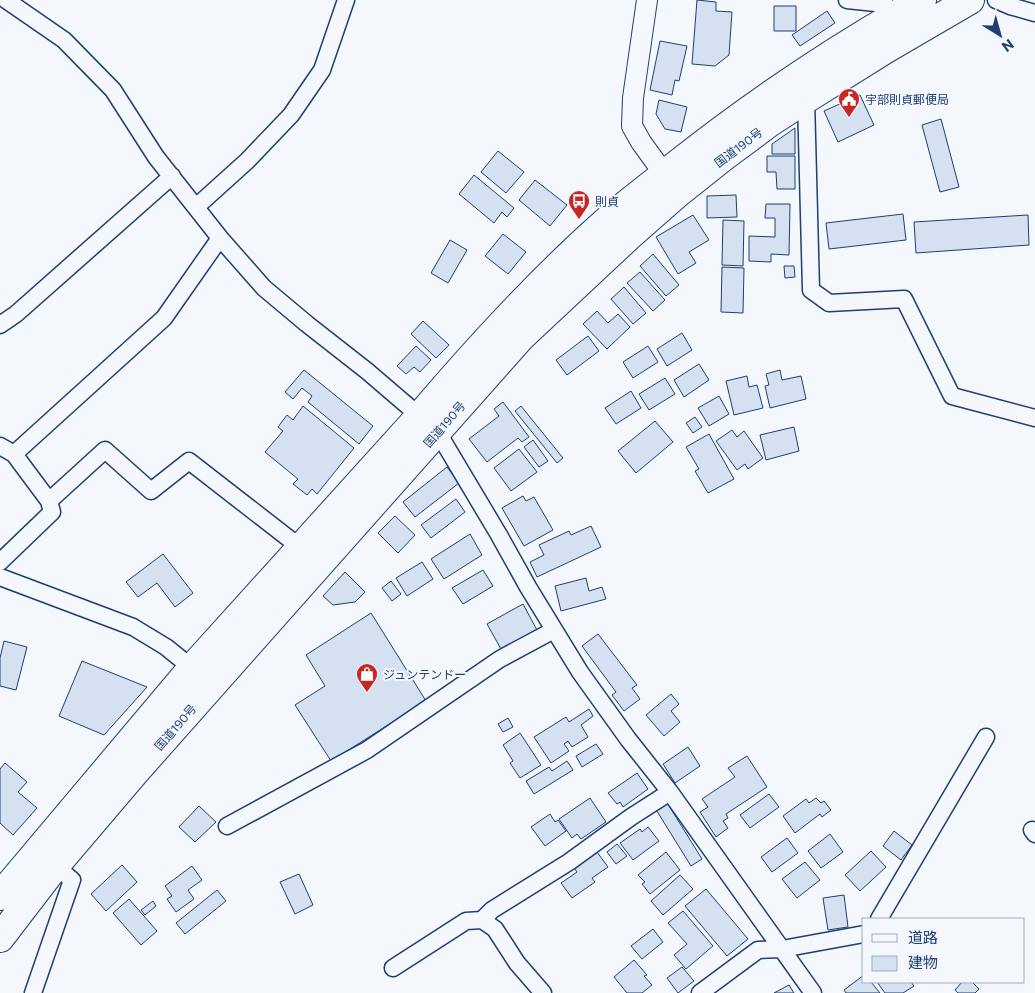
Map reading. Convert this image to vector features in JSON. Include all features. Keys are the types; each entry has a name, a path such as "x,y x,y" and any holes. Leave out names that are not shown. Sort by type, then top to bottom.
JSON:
{"highway":[{"name":"国道190号","path":"0,938 47,857 192,668 301,548 428,424 629,236 671,184 720,130 778,89 893,16 922,0"},
{"name":"国道190号","path":"671,184 886,49 970,0"},
{"name":"国道190号","path":"2,889 47,857 136,771 428,424"}],"street":[{"path":"6,0 64,40 113,90 156,157 220,238 264,288 367,370 428,424 499,534 528,587 580,672 622,732 670,792 813,993"},
{"path":"196,208 247,161 291,115 322,70 346,0"},
{"path":"648,0 633,98 632,126 671,184"},
{"path":"847,0 885,4 893,16"},
{"path":"996,0 1035,13"},
{"path":"806,99 811,290 829,303 904,299 952,396 1035,418"},
{"path":"0,326 172,176"},
{"path":"0,562 52,512 50,501 7,450 164,318 220,238"},
{"path":"50,501 105,450 151,491 189,461 301,548"},
{"path":"0,577 133,627 166,648 192,668"},
{"path":"227,826 367,750 500,659 554,630"},
{"path":"880,918 986,737"},
{"path":"482,920 492,910 569,862 631,817 670,792"},
{"path":"33,993 72,880 47,857"},
{"path":"394,968 466,921 482,920 495,929 517,963 543,993"},
{"path":"700,993 758,950 782,949 862,934"}],"building":[{"path":"697,0 716,2 716,11 732,12 729,55 715,66 692,64"},
{"path":"774,6 796,6 796,31 774,31"},
{"path":"827,11 835,23 800,46 792,35"},
{"path":"660,41 687,46 679,81 675,80 672,95 650,90"},
{"path":"860,95 874,125 838,142 824,111"},
{"path":"659,100 687,107 681,132 665,129 656,114"},
{"path":"941,119 959,187 940,192 922,125"},
{"path":"795,128 795,154 772,154 772,144"},
{"path":"498,151 524,172 506,193 481,172"},
{"path":"767,156 795,156 795,189 777,189 776,172 767,172"},
{"path":"474,175 514,208 507,217 502,212 494,223 459,194"},
{"path":"535,180 567,205 550,226 519,200"},
{"path":"736,195 737,217 707,218 707,196"},
{"path":"766,204 790,204 789,255 771,254 771,262 749,261 749,236 775,237 775,218 765,218"},
{"path":"903,214 906,240 829,249 826,223"},
{"path":"693,215 709,240 689,252 696,263 678,274 656,237"},
{"path":"1028,215 1029,245 916,253 914,222"},
{"path":"723,220 744,221 743,266 722,265"},
{"path":"503,234 526,252 508,274 485,256"},
{"path":"450,240 467,250 448,283 431,273"},
{"path":"653,254 679,285 666,296 640,266"},
{"path":"784,266 794,266 795,277 785,278"},
{"path":"722,267 744,268 743,313 721,312"},
{"path":"640,272 665,300 653,311 627,283"},
{"path":"624,287 646,313 633,324 611,299"},
{"path":"597,311 608,323 618,314 630,327 607,349 583,324"},
{"path":"423,321 449,345 436,358 411,334"},
{"path":"682,333 692,350 667,366 657,349"},
{"path":"588,336 599,351 567,375 556,360"},
{"path":"416,346 431,360 420,372 414,367 406,374 397,366"},
{"path":"648,346 658,362 633,378 623,362"},
{"path":"699,364 709,380 684,397 674,380"},
{"path":"304,370 373,426 359,444 308,402 312,396 302,388 293,399 285,392"},
{"path":"780,370 782,380 801,376 806,399 770,408 765,386 769,385 766,374"},
{"path":"747,376 749,387 757,385 763,408 734,415 726,381"},
{"path":"665,378 675,394 649,410 639,394"},
{"path":"631,391 641,408 616,424 605,408"},
{"path":"719,396 729,414 709,426 698,408"},
{"path":"503,402 529,437 522,442 518,438 487,462 469,439 499,416 494,409"},
{"path":"303,406 354,448 317,494 312,489 307,495 293,484 298,479 265,452 283,431 278,427 287,415 293,420"},
{"path":"521,406 563,458 557,463 515,411"},
{"path":"695,417 702,427 693,433 686,423"},
{"path":"655,421 673,442 636,473 618,451"},
{"path":"794,427 799,451 766,460 760,435"},
{"path":"732,430 737,437 744,431 763,458 748,469 745,464 737,470 716,441"},
{"path":"709,434 734,479 708,493 695,471 699,469 686,447"},
{"path":"533,440 548,461 539,467 524,447"},
{"path":"519,449 537,472 511,491 494,468"},
{"path":"447,467 459,483 415,517 403,502"},
{"path":"523,496 526,501 534,497 553,530 524,546 502,508"},
{"path":"456,499 465,512 431,538 421,525"},
{"path":"395,516 415,535 398,553 378,533"},
{"path":"591,526 601,547 537,577 530,562 544,555 539,545 569,531 571,535"},
{"path":"470,534 482,555 444,579 431,559"},
{"path":"163,554 193,593 175,607 157,583 138,597 126,582"},
{"path":"422,562 433,579 407,596 396,578"},
{"path":"483,570 493,586 463,604 452,588"},
{"path":"345,572 365,592 355,602 333,605 323,596"},
{"path":"586,578 589,591 602,587 606,599 561,611 555,586"},
{"path":"391,581 401,594 392,601 382,588"},
{"path":"523,604 537,630 501,649 487,624"},
{"name":"ジュンテンドー","path":"371,613 426,701 331,761 295,705 325,686 306,655"},
{"path":"598,634 637,685 632,688 640,699 624,711 612,695 616,692 582,646"},
{"path":"4,641 27,647 16,690 0,686 0,658"},
{"path":"82,661 147,687 104,735 59,716"},
{"path":"671,694 679,704 671,711 680,722 664,736 646,715"},
{"path":"589,709 593,716 581,725 588,737 572,747 568,741 564,744 569,751 551,763 534,737 566,717 569,722"},
{"path":"508,718 513,727 503,732 498,724"},
{"path":"520,733 541,765 520,778 510,763 513,761 503,745"},
{"path":"596,744 603,754 582,767 576,756"},
{"path":"688,747 700,766 675,783 663,764"},
{"path":"747,756 767,787 726,814 728,818 723,821 728,828 716,837 700,812 708,807 702,799 735,777 728,768"},
{"path":"567,761 573,770 534,794 526,781 549,767 552,771"},
{"path":"5,763 27,782 18,792 37,808 13,835 0,823 0,769"},
{"path":"637,773 648,789 623,807 620,802 617,804 608,793"},
{"path":"769,794 779,807 750,828 740,815"},
{"path":"590,798 606,822 581,839 577,834 572,838 559,819"},
{"path":"816,798 821,803 824,801 831,810 822,817 820,814 795,833 783,816 806,799 809,803"},
{"path":"666,801 702,859 691,866 655,808"},
{"path":"199,806 216,822 195,842 179,827"},
{"path":"550,814 555,822 558,820 566,831 545,846 531,827"},
{"path":"648,827 659,841 633,860 620,843 640,829 642,832"},
{"path":"894,831 912,845 901,860 883,846"},
{"path":"830,834 843,852 821,868 808,851"},
{"path":"787,838 798,853 772,872 761,857"},
{"path":"617,844 627,856 616,864 607,852"},
{"path":"871,851 886,867 860,891 845,875"},
{"path":"597,852 608,867 592,878 595,882 572,898 561,883 577,872 574,868"},
{"path":"666,852 680,870 650,894 642,884 645,882 638,875"},
{"path":"805,862 820,880 797,898 782,879"},
{"path":"122,865 137,882 106,911 91,894"},
{"path":"192,866 202,880 188,890 194,899 176,912 167,899 172,896 165,886"},
{"path":"299,874 313,905 295,914 280,882"},
{"path":"680,875 693,889 663,915 651,901"},
{"path":"706,889 748,939 727,956 685,906"},
{"path":"217,890 226,901 185,934 176,923"},
{"path":"844,895 848,927 828,930 823,898"},
{"path":"129,899 157,931 141,945 113,913"},
{"path":"153,901 156,906 145,915 141,910"},
{"path":"683,911 713,946 686,969 674,955 687,944 668,923"},
{"path":"653,929 663,942 642,959 631,946"},
{"path":"634,960 647,975 644,976 652,985 642,993 627,993 614,977"},
{"path":"682,967 694,981 678,993 667,978"},
{"path":"862,976 862,983 872,983 880,993 846,993 844,990"},
{"path":"878,983 912,983 914,986 903,993 885,993"},
{"path":"961,983 973,983 979,989 975,993 958,993 955,990"},
{"path":"789,985 794,993 774,993"}],"place":[{"name":"宇部則貞郵便局","path":"849,118"},
{"name":"則貞","path":"579,220"},
{"name":"ジュンテンドー","path":"367,693"}]}
